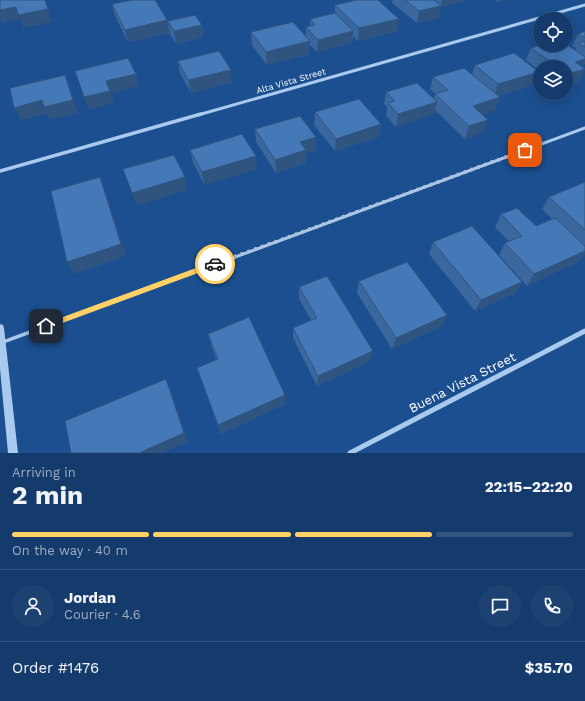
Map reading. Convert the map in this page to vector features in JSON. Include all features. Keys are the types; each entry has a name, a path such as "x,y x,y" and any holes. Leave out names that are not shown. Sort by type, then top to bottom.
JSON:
{"street":[{"name":"Alta Vista Street","path":"0,171 585,5"},
{"path":"0,328 13,453"},
{"name":"Buena Vista Street","path":"350,453 585,331"}],"lane":[{"path":"1,343 585,128"}],"building":[{"path":"0,0 45,0 48,9 18,15 16,7 0,10"},
{"path":"133,0 155,0 167,20 125,30 112,4"},
{"path":"357,0 378,0 399,19 359,28 335,5"},
{"path":"405,0 434,0 441,6 419,11"},
{"path":"335,13 353,31 318,40 306,27 315,25 310,19"},
{"path":"195,15 202,25 174,31 168,21"},
{"path":"293,22 310,41 266,52 251,32"},
{"path":"585,31 585,38 578,34"},
{"path":"585,41 585,47 578,43"},
{"path":"573,49 585,57 585,59 575,62 585,69 573,73 573,60 548,60 537,52 573,52"},
{"path":"219,51 231,70 188,80 178,61"},
{"path":"514,53 533,67 533,74 498,84 475,65"},
{"path":"128,58 136,74 106,81 110,91 84,97 75,71"},
{"path":"464,68 500,97 473,106 488,120 469,126 435,94 448,90 433,77"},
{"path":"65,75 73,100 44,107 42,100 14,108 10,88"},
{"path":"417,83 437,102 398,114 388,103 395,101 386,92"},
{"path":"359,99 381,124 336,139 315,112"},
{"path":"300,116 316,137 300,142 306,150 275,160 255,129"},
{"path":"242,134 256,156 202,172 190,150"},
{"path":"174,155 185,177 132,193 123,169"},
{"path":"100,177 121,244 67,262 51,191"},
{"path":"585,182 585,230 549,197"},
{"path":"517,208 536,226 555,218 585,246 585,251 534,274 505,243 522,236 501,214"},
{"path":"472,226 522,282 481,300 433,242"},
{"path":"407,262 447,315 396,338 359,281"},
{"path":"327,276 373,351 318,376 293,328 317,318 299,287"},
{"path":"249,317 285,395 218,425 197,368 218,359 208,334"},
{"path":"166,379 184,433 139,453 71,453 65,421"}],"way so far":[{"path":"215,264 525,150"}],"route":[{"path":"46,326 215,264"}]}
